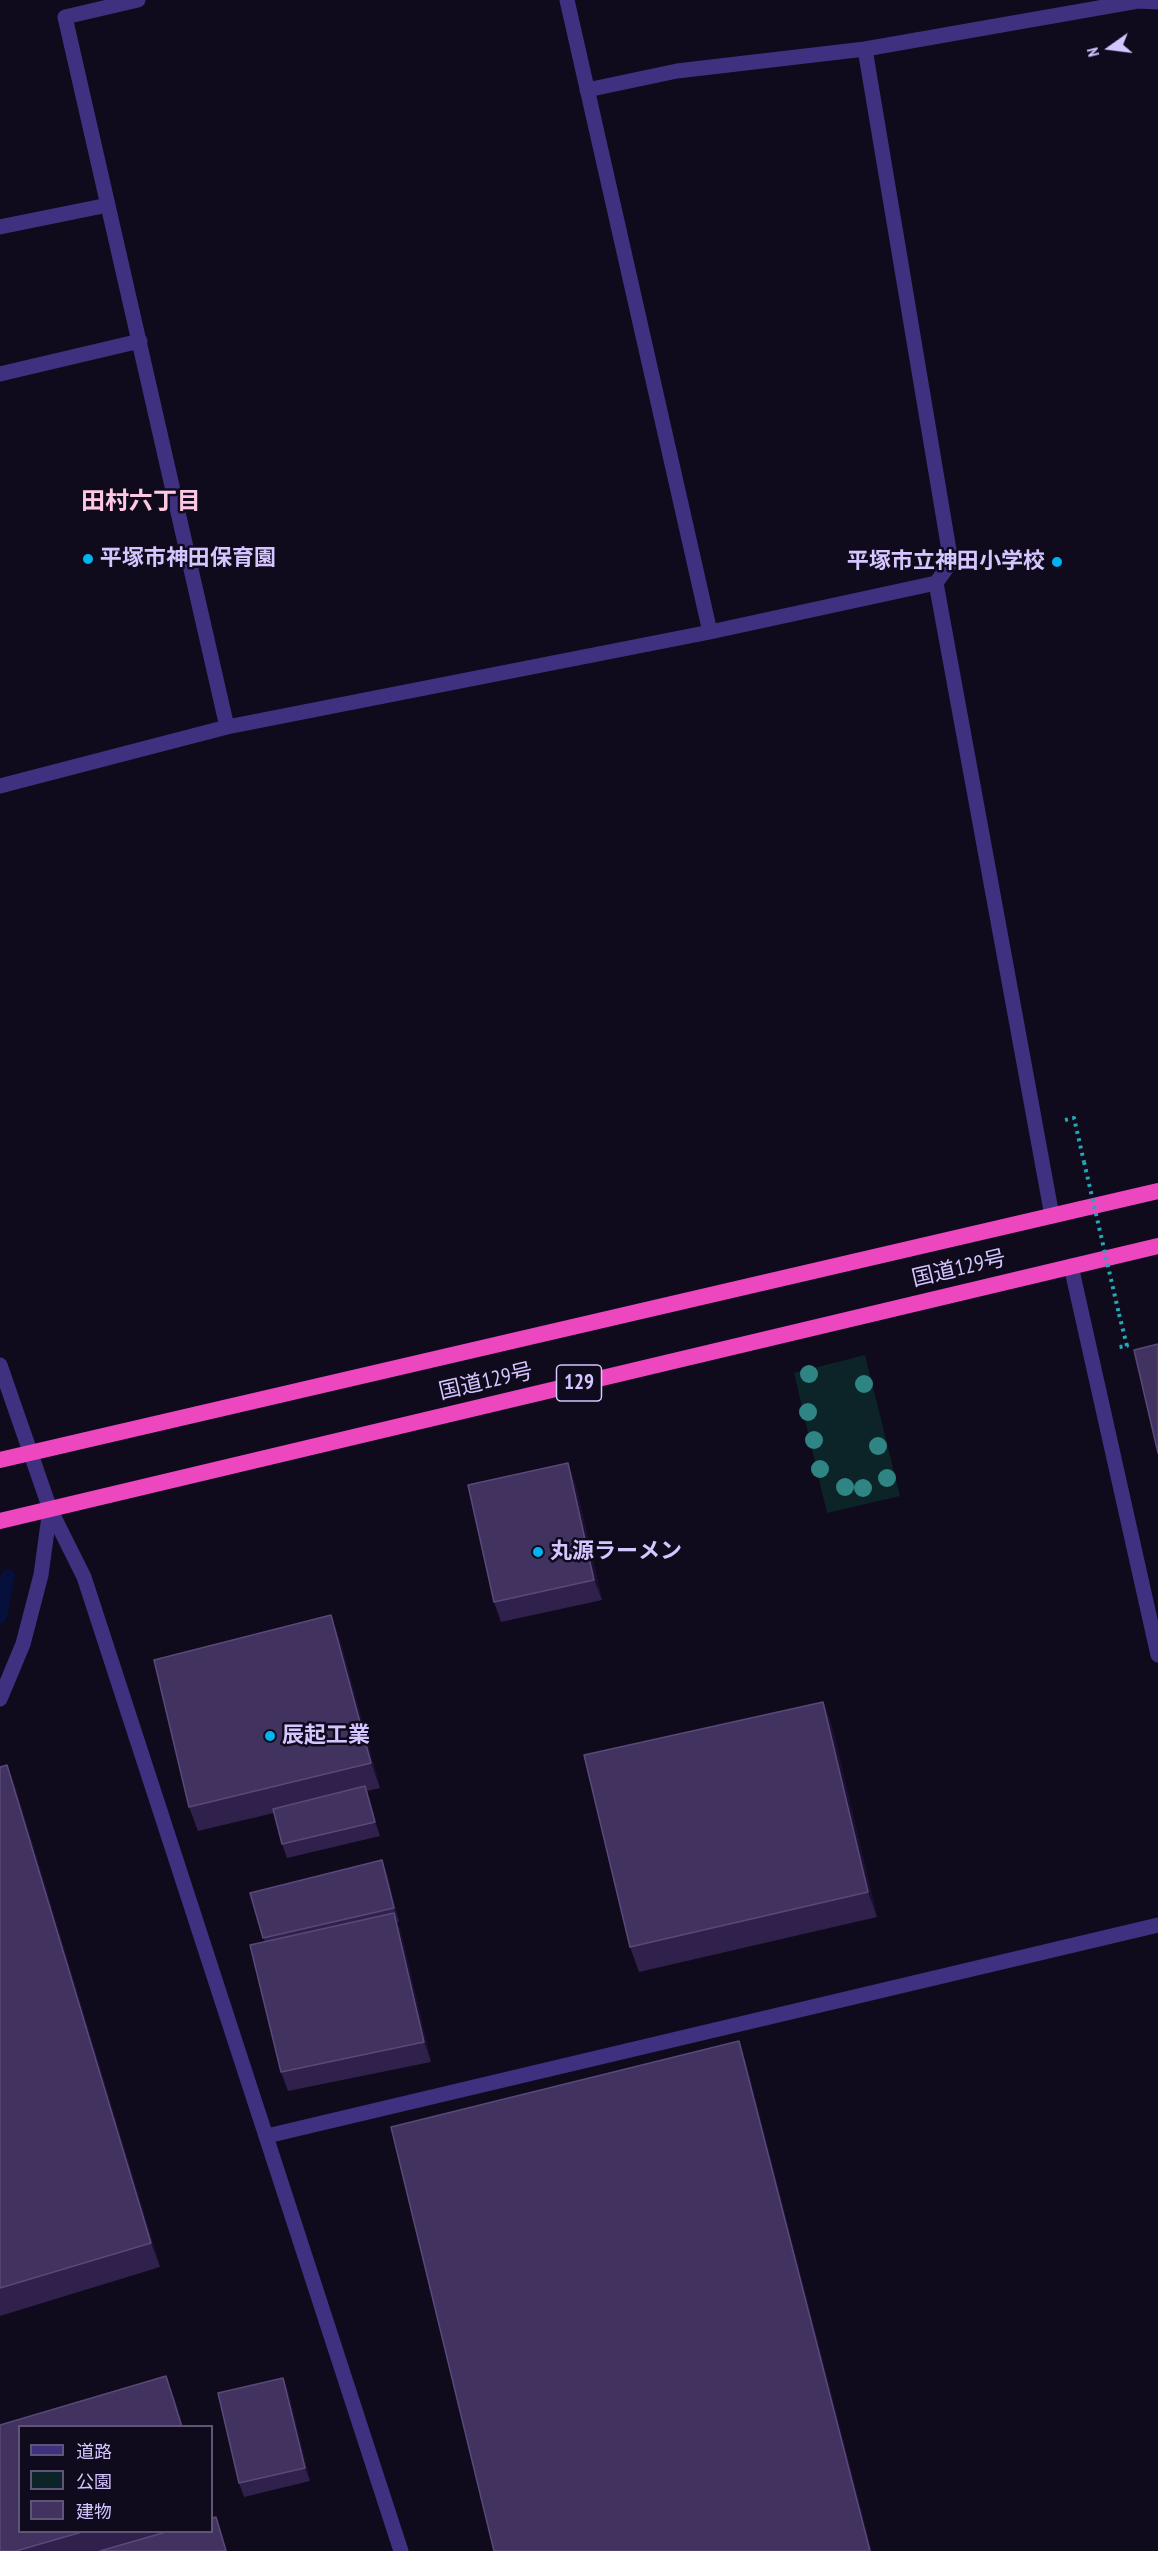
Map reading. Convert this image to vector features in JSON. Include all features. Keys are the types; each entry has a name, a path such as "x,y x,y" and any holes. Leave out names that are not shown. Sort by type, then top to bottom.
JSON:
{"highway":[{"name":"国道129号","path":"0,1460 1158,1191"},
{"name":"国道129号","path":"0,1521 1158,1246"}],"street":[{"path":"138,0 65,17 227,727"},
{"path":"567,0 710,632"},
{"path":"587,90 677,71 865,49 1138,1 1158,2"},
{"path":"0,786 227,727 710,632 936,583 951,562 865,49"},
{"path":"0,227 108,206"},
{"path":"0,374 140,341"},
{"path":"936,583 1052,1216"},
{"path":"1071,1266 1158,1655"},
{"path":"0,1365 50,1509 84,1577 401,2551"},
{"path":"0,1699 23,1644 41,1575 50,1509"},
{"path":"267,2136 1158,1925"}],"path":[{"path":"1062,1121 1074,1118 1119,1314"}],"green space":[{"path":"865,1355 900,1496 827,1513 794,1373"}],"building":[{"path":"1158,1344 1158,1453 1134,1350"},
{"name":"丸源ラーメン","path":"568,1463 594,1580 494,1602 468,1485"},
{"name":"辰起工業","path":"331,1615 371,1763 189,1807 154,1660"},
{"path":"823,1702 868,1892 630,1947 584,1755"},
{"path":"7,1765 151,2243 0,2288 0,1767"},
{"path":"365,1786 375,1822 282,1844 273,1809"},
{"path":"382,1860 394,1908 263,1938 250,1893"},
{"path":"394,1913 424,2042 281,2072 250,1945"},
{"path":"739,2041 870,2551 494,2551 391,2127"},
{"path":"166,2376 181,2425 18,2425 18,2533 79,2533 16,2551 0,2551 0,2425"},
{"path":"283,2378 305,2468 239,2483 218,2393"},
{"path":"216,2517 226,2551 100,2551 163,2533 213,2533 213,2518"}],"waterway":[{"path":"0,1616 8,1576"}],"place":[{"name":"平塚市神田保育園","path":"88,559"},
{"name":"平塚市立神田小学校","path":"1057,562"},
{"name":"丸源ラーメン","path":"538,1552"},
{"name":"辰起工業","path":"270,1736"}],"district":[{"name":"田村六丁目","path":"141,502"}]}
